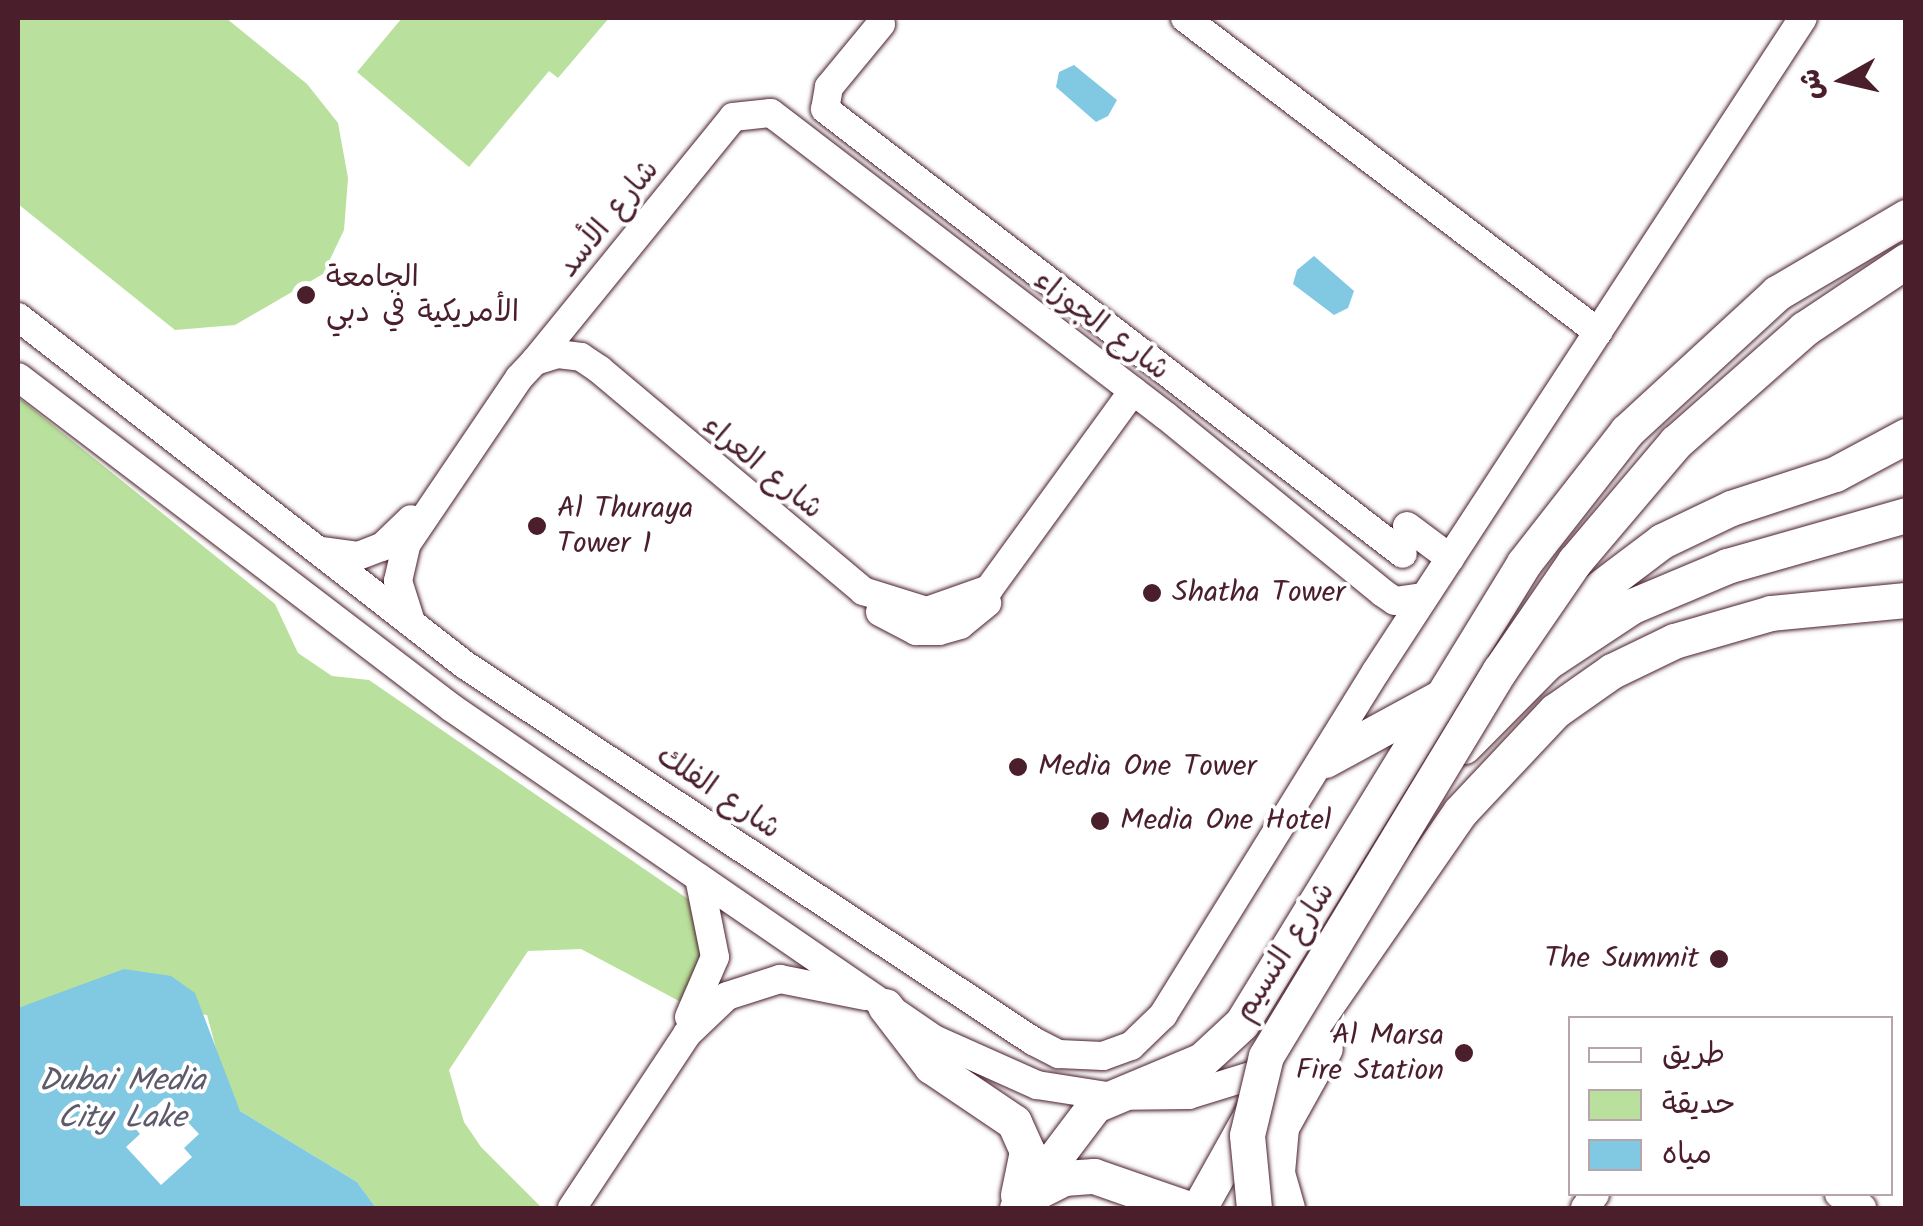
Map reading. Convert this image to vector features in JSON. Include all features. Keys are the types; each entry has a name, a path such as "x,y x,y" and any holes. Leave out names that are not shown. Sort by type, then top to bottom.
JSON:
{"main road":[{"name":"شارع النسيم","path":"1018,1205 1074,1126 1107,1096 1186,1068 1230,1037 1406,760 1482,628 1556,517 1628,431 1777,294 1906,217"},
{"path":"1254,1208 1248,1135 1266,1056 1448,764 1500,670 1624,500 1747,376 1906,260"},
{"path":"1406,760 1514,654 1629,562 1695,523 1836,474 1906,436"},
{"path":"1448,764 1546,663 1632,606 1727,566 1906,515"},
{"path":"1198,1208 1238,1134 1482,784 1583,690 1643,655 1726,625 1818,605 1906,600"},
{"path":"1325,760 1442,697"},
{"path":"1288,1208 1277,1172 1281,1128 1348,1009 1363,956"},
{"path":"878,1001 917,1053 1007,1115 1020,1130 1027,1164 1018,1205"},
{"path":"1018,1205 1064,1178 1110,1178 1186,1208"},
{"path":"1110,1178 1144,1208"}],"street":[{"path":"1185,18 1598,332"},
{"name":"شارع الفلك","path":"18,317 412,624 1033,1041 1074,1057 1118,1052 1154,1027 1424,597 1803,18"},
{"path":"881,24 829,86 825,109 1402,554"},
{"name":"شارع الجوزاء","path":"734,117 771,113 788,122 1383,593 1410,603 1424,597"},
{"name":"شارع الأسد","path":"535,361 734,117"},
{"path":"1074,345 1111,331"},
{"path":"1108,372 1111,331"},
{"name":"شارع العراء","path":"535,361 558,354 580,357 863,591 895,623 939,631 980,612 1002,573 1133,392"},
{"path":"412,624 398,581 406,545 535,361"},
{"name":"شارع العراء","path":"496,412 549,373 570,371 621,394"},
{"path":"18,377 436,696 934,1040 1001,1072 1107,1096 1202,1092 1291,1061"},
{"path":"315,549 358,556 382,547 432,503"},
{"path":"1407,526 1450,558"},
{"path":"687,1034 715,956 699,878"},
{"path":"572,1208 687,1034 727,996 766,980 878,1001"}],"green space":[{"path":"18,18 226,18 307,84 338,123 348,178 344,230 323,274 235,325 175,330 18,204"},
{"path":"402,18 609,18 558,78 549,71 469,167 357,72"},
{"path":"18,397 275,604 298,653 332,676 369,680 688,899 704,960 697,998 679,1001 581,949 528,951 449,1070 464,1122 481,1147 542,1208 376,1208 357,1182 240,1111 226,1086 207,1015 46,999 18,1008"}],"water":[{"path":"1074,65 1117,100 1108,116 1096,122 1056,87 1059,72"},
{"path":"1314,256 1354,291 1348,308 1334,315 1293,284 1297,270"},
{"name":"Dubai Media City Lake","path":"124,969 171,976 195,993 240,1111 357,1182 376,1208 18,1208 18,1008"}],"pier":[{"path":"165,1098 199,1134 184,1148 192,1157 161,1185 126,1147 140,1134 134,1127"}],"place":[{"name":"الجامعة الأمريكية في دبي","path":"306,295"},
{"name":"Al Thuraya Tower 1","path":"537,526"},
{"name":"Shatha Tower","path":"1152,593"},
{"name":"Media One Tower","path":"1018,767"},
{"name":"Media One Hotel","path":"1100,821"},
{"name":"The Summit","path":"1719,959"},
{"name":"Al Marsa Fire Station","path":"1464,1053"}]}
